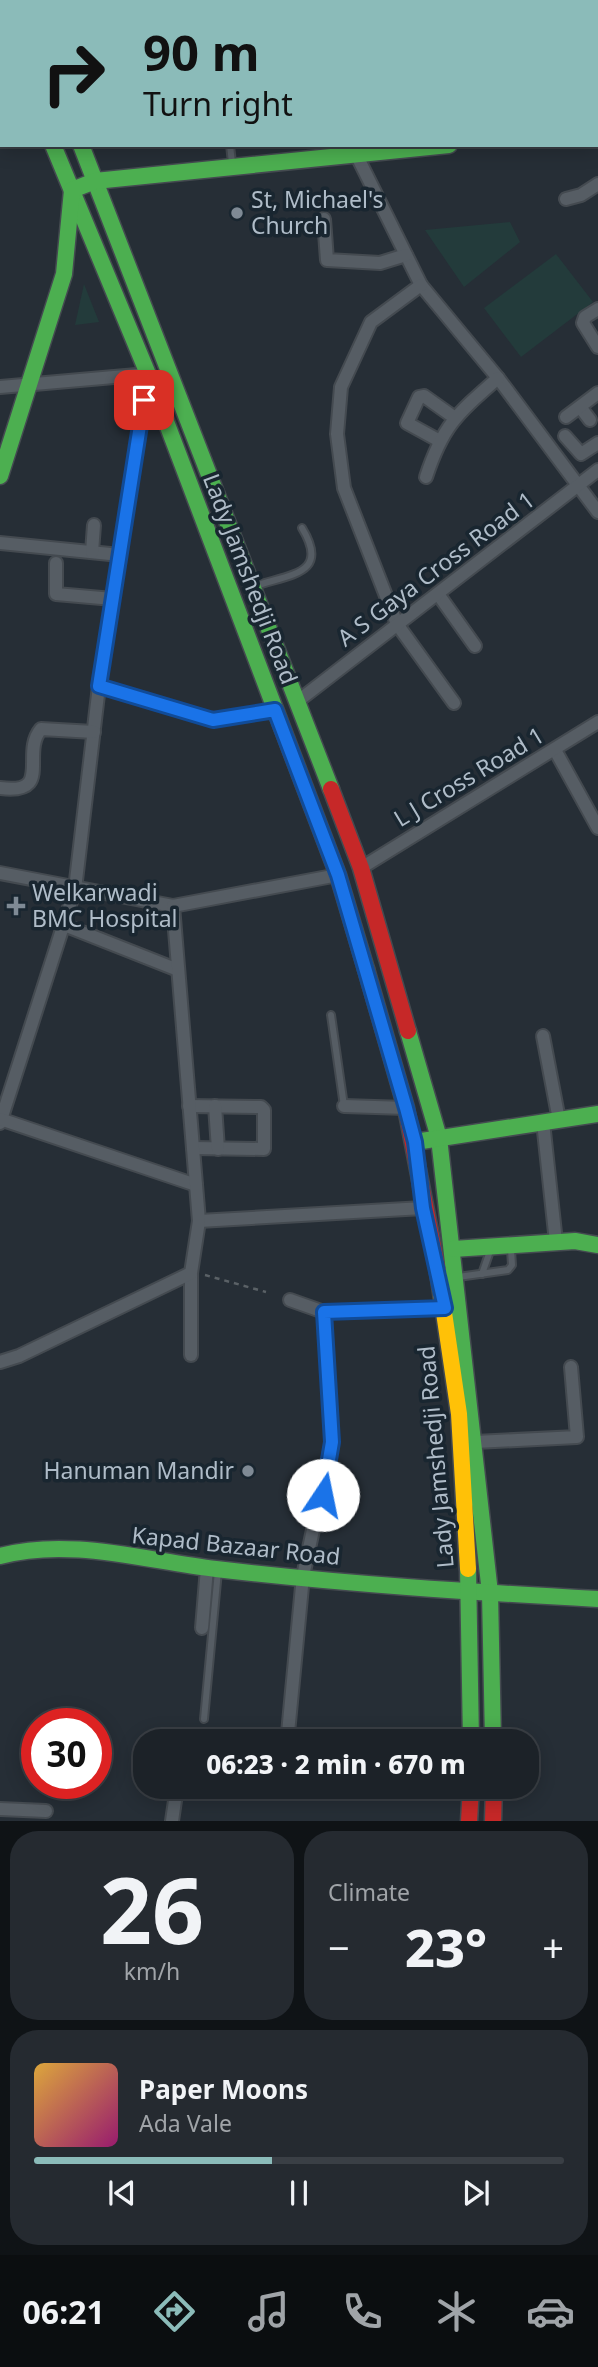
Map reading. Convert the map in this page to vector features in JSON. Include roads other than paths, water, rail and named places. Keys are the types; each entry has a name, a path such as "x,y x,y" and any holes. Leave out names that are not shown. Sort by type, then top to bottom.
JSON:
{"main road":[{"name":"Lady Jamshedji Road","path":"54,147 148,374 338,875 415,1142 423,1208 445,1308 461,1446 469,1590 471,1729"},
{"name":"Lady Jamshedji Road","path":"82,147 361,867 439,1138 490,1593 493,1729"},
{"path":"0,476 31,386 64,274 72,190 95,181 432,147"},
{"path":"415,1142 598,1114"},
{"path":"453,1249 556,1242 598,1244"},
{"name":"Kapad Bazaar Road","path":"0,1556 36,1547 212,1568 490,1593 598,1599"},
{"path":"469,1821 470,1799"},
{"path":"492,1821 494,1799"}],"street":[{"path":"357,156 421,285 498,378 598,512"},
{"path":"566,199 581,195 598,184"},
{"path":"324,219 327,260 380,263 406,255"},
{"path":"421,285 371,322 341,387 337,435 344,488 397,624 454,704"},
{"path":"598,309 585,317 583,323 598,347"},
{"path":"0,387 148,374 99,686 75,889 0,1121 196,1185"},
{"path":"426,477 438,440 455,418 498,378"},
{"path":"566,417 598,393"},
{"path":"438,440 407,423 419,397 424,396 455,418"},
{"path":"580,407 590,420"},
{"path":"565,436 581,454 598,443"},
{"name":"A S Gaya Cross Road 1","path":"298,701 598,470"},
{"path":"92,552 94,525"},
{"path":"0,543 120,555"},
{"path":"57,563 56,594 113,599"},
{"path":"438,594 475,646"},
{"path":"99,686 213,720 275,710"},
{"name":"L J Cross Road 1","path":"361,867 598,722"},
{"path":"0,788 18,790 29,784 36,737 41,729 94,732"},
{"path":"555,750 598,828"},
{"path":"0,873 173,906 338,875"},
{"path":"173,906 198,1221 191,1273 191,1355"},
{"path":"64,925 178,970"},
{"path":"543,1036 551,1121 556,1242"},
{"path":"189,1106 261,1107 264,1110 264,1149 193,1148"},
{"path":"215,1106 218,1149"},
{"path":"344,1106 406,1108"},
{"path":"198,1221 423,1208"},
{"path":"0,1362 19,1356 191,1273"},
{"path":"290,1300 324,1312 445,1308"},
{"path":"288,1729 303,1576 329,1468 332,1442 324,1312"},
{"path":"475,1442 577,1437 570,1367"},
{"path":"202,1628 212,1568"},
{"path":"172,1821 175,1799"},
{"path":"0,1809 46,1811"}],"lane":[{"path":"230,147 233,168"},
{"path":"253,586 307,569 314,557 313,545 302,528"},
{"path":"331,1015 344,1106"},
{"path":"456,1277 511,1268 510,1245"},
{"path":"482,1274 492,1246"},
{"path":"204,1719 212,1568"}],"place":[{"name":"St, Michael's Church","path":"237,213"},
{"name":"Welkarwadi BMC Hospital","path":"16,906"},
{"name":"Hanuman Mandir","path":"248,1471"}]}
